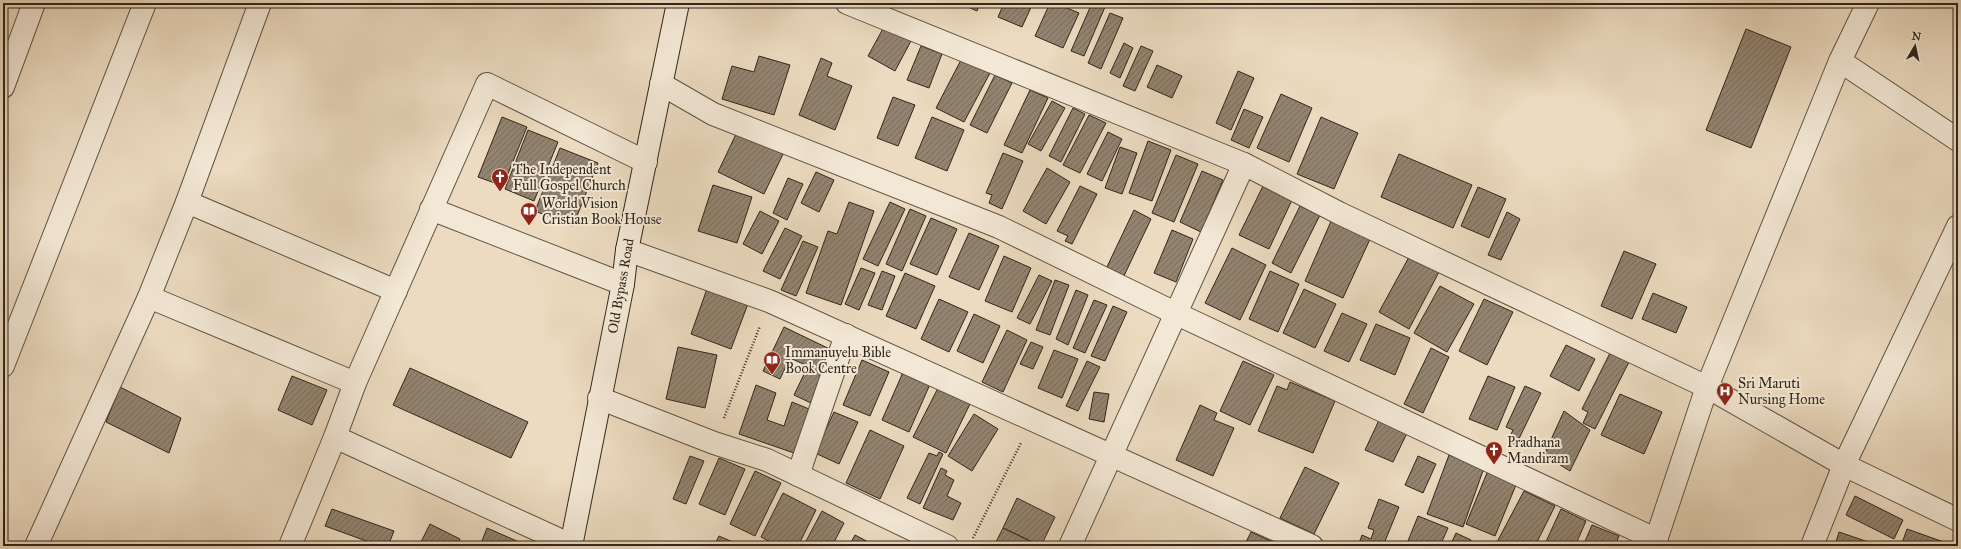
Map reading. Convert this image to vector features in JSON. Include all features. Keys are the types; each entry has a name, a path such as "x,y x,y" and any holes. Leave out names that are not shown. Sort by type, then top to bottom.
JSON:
{"street":[{"path":"3,87 34,3"},
{"path":"3,366 145,3"},
{"path":"36,546 149,297 187,202 260,3"},
{"name":"Old Bypass Road","path":"572,545 599,398 623,284 627,250 678,3"},
{"path":"847,3 1244,164 1339,213 1708,387 1844,465 1958,520"},
{"path":"661,84 713,114 999,227 1655,543 1708,387 1840,61 1868,3"},
{"path":"1840,61 1958,140"},
{"path":"290,546 335,438 354,383 396,292 431,209 487,84 646,162"},
{"path":"1070,546 1112,456 1175,312 1244,164"},
{"path":"187,202 396,292"},
{"path":"431,209 623,284"},
{"path":"1812,546 1844,465 1958,226"},
{"path":"627,250 769,301 1312,546"},
{"path":"149,297 354,383"},
{"path":"798,475 846,335"},
{"path":"599,398 714,443 767,460 947,546"},
{"path":"335,438 572,545"}],"path":[{"path":"714,443 769,301"},
{"path":"973,539 1023,439"}],"building":[{"path":"959,3 980,3 977,11"},
{"path":"1004,3 1033,3 1022,27 998,17"},
{"path":"1050,3 1055,3 1079,13 1063,48 1035,36"},
{"path":"1092,3 1105,7 1084,56 1071,51"},
{"path":"1110,13 1123,18 1101,69 1088,63"},
{"path":"885,25 912,39 895,71 868,56"},
{"path":"1746,29 1791,47 1751,148 1706,130"},
{"path":"1124,43 1133,48 1120,78 1110,73"},
{"path":"921,46 942,54 929,88 907,80"},
{"path":"1141,46 1153,51 1135,91 1123,86"},
{"path":"759,56 790,65 774,115 722,99 732,66 754,72"},
{"path":"821,58 832,63 827,76 852,86 835,130 799,115"},
{"path":"962,58 990,73 964,122 936,108"},
{"path":"1157,65 1182,76 1172,98 1147,87"},
{"path":"1238,71 1254,78 1231,130 1216,123"},
{"path":"995,75 1012,83 987,133 970,125"},
{"path":"1030,90 1048,98 1022,153 1004,145"},
{"path":"1281,94 1312,108 1289,162 1257,148"},
{"path":"893,97 915,105 898,146 877,138"},
{"path":"1052,101 1065,108 1041,151 1028,144"},
{"path":"1073,108 1085,114 1061,162 1049,156"},
{"path":"1244,109 1263,117 1249,148 1231,140"},
{"path":"1089,115 1106,123 1080,173 1063,165"},
{"path":"502,117 527,127 503,186 478,177"},
{"path":"932,117 964,130 947,171 915,158"},
{"path":"1321,117 1358,133 1334,189 1297,174"},
{"path":"528,130 558,142 534,201 505,189"},
{"path":"737,132 783,154 764,194 718,172"},
{"path":"1108,132 1122,139 1102,181 1087,174"},
{"path":"1148,141 1171,150 1152,201 1129,193"},
{"path":"1120,147 1137,153 1122,194 1105,188"},
{"path":"560,148 598,163 573,226 535,211"},
{"path":"1003,153 1023,161 1002,209 989,203 992,195 986,193"},
{"path":"1399,154 1472,185 1453,228 1381,197"},
{"path":"1176,155 1198,164 1174,222 1152,213"},
{"path":"1047,168 1070,182 1046,224 1023,211"},
{"path":"1202,171 1223,180 1201,232 1180,222"},
{"path":"816,172 834,180 819,212 801,203"},
{"path":"788,178 803,184 787,220 773,213"},
{"path":"713,185 752,197 737,243 698,231"},
{"path":"1080,186 1097,194 1072,244 1065,241 1068,236 1057,231"},
{"path":"1263,186 1292,200 1269,249 1239,235"},
{"path":"1478,187 1506,199 1489,238 1461,226"},
{"path":"849,202 874,211 841,305 806,293 828,231 837,234"},
{"path":"890,202 905,209 878,266 863,259"},
{"path":"1300,206 1320,215 1291,273 1272,263"},
{"path":"910,209 926,216 902,271 886,264"},
{"path":"1134,210 1151,219 1122,280 1105,271"},
{"path":"760,211 779,221 762,254 743,244"},
{"path":"1507,212 1520,219 1501,260 1488,255"},
{"path":"931,218 957,229 937,275 910,264"},
{"path":"1332,219 1371,237 1343,298 1305,281"},
{"path":"785,228 802,236 780,279 763,271"},
{"path":"1172,230 1193,239 1176,282 1154,273"},
{"path":"969,233 999,246 979,290 949,277"},
{"path":"803,241 818,247 796,296 781,290"},
{"path":"1232,248 1266,265 1240,320 1205,303"},
{"path":"1624,251 1656,264 1632,319 1601,306"},
{"path":"1004,256 1031,268 1012,312 985,301"},
{"path":"1409,257 1439,272 1409,329 1379,312"},
{"path":"861,268 875,273 859,310 845,304"},
{"path":"882,271 895,276 882,310 868,305"},
{"path":"1270,271 1299,284 1278,332 1249,319"},
{"path":"905,273 935,286 916,329 886,316"},
{"path":"1039,275 1052,281 1030,324 1017,318"},
{"path":"1055,280 1069,285 1050,335 1036,330"},
{"path":"708,286 749,301 731,349 691,334"},
{"path":"1440,286 1474,304 1447,352 1414,333"},
{"path":"1304,289 1336,304 1315,348 1283,333"},
{"path":"1076,290 1088,295 1068,345 1056,339"},
{"path":"1653,293 1687,307 1676,333 1642,319"},
{"path":"939,299 968,312 949,352 921,339"},
{"path":"1484,299 1513,312 1487,365 1459,351"},
{"path":"1094,300 1107,305 1085,353 1073,348"},
{"path":"1113,306 1127,312 1105,361 1091,356"},
{"path":"1342,313 1367,324 1349,362 1324,351"},
{"path":"974,314 1000,326 983,363 957,351"},
{"path":"1376,324 1410,338 1395,375 1360,360"},
{"path":"784,327 838,353 813,404 794,395 808,366 790,358 780,379 763,371"},
{"path":"1007,330 1027,340 1003,392 982,382"},
{"path":"1031,342 1043,347 1033,369 1020,364"},
{"path":"1566,345 1595,359 1579,391 1550,376"},
{"path":"678,347 717,355 705,408 666,399"},
{"path":"1431,348 1449,357 1423,413 1404,404"},
{"path":"1612,349 1631,358 1595,429 1583,423 1588,412 1582,409"},
{"path":"1054,350 1078,359 1062,398 1038,388"},
{"path":"862,360 889,372 870,416 843,405"},
{"path":"1087,361 1100,367 1078,411 1066,406"},
{"path":"1243,361 1274,375 1250,425 1220,411"},
{"path":"410,368 528,422 511,458 393,405"},
{"path":"904,370 931,382 909,432 882,420"},
{"path":"292,376 327,390 312,425 278,410"},
{"path":"1488,376 1515,387 1497,430 1469,419"},
{"path":"1290,382 1335,401 1313,453 1258,431 1277,386 1287,390"},
{"path":"756,385 776,393 767,420 784,426 792,402 809,409 794,453 739,434"},
{"path":"1525,386 1541,393 1516,445 1508,441 1513,430 1506,427"},
{"path":"120,387 181,418 169,453 106,422"},
{"path":"938,388 970,404 946,453 913,437"},
{"path":"1094,392 1109,394 1104,422 1089,419"},
{"path":"1620,394 1662,412 1644,454 1601,435"},
{"path":"1200,405 1217,413 1214,420 1234,428 1213,476 1176,460"},
{"path":"1564,411 1590,430 1570,471 1544,455"},
{"path":"834,412 858,422 839,464 815,453"},
{"path":"974,414 998,429 972,471 948,456"},
{"path":"1381,416 1409,429 1393,462 1365,450"},
{"path":"870,430 904,446 880,499 846,483"},
{"path":"939,452 943,454 920,504 907,498 929,453 937,456"},
{"path":"1449,455 1484,468 1463,527 1427,514"},
{"path":"690,456 704,461 686,504 673,499"},
{"path":"1418,456 1436,464 1423,493 1405,485"},
{"path":"719,458 745,469 725,515 699,504"},
{"path":"1305,467 1339,483 1314,534 1280,518"},
{"path":"941,468 947,471 945,475 954,480 947,496 961,503 953,520 923,508"},
{"path":"1489,468 1518,480 1495,536 1466,524"},
{"path":"755,471 781,483 755,536 730,524"},
{"path":"1524,491 1555,506 1535,546 1504,546 1497,542"},
{"path":"783,493 816,510 798,546 778,546 761,537"},
{"path":"1855,496 1903,520 1894,539 1846,515"},
{"path":"1017,498 1055,517 1041,546 1003,528"},
{"path":"1379,499 1399,507 1383,546 1358,546 1362,535 1371,539 1374,530 1368,528"},
{"path":"332,509 394,531 388,546 380,546 325,526"},
{"path":"1561,509 1586,521 1575,546 1544,546"},
{"path":"822,511 844,523 832,546 811,546 805,543"},
{"path":"1418,516 1448,528 1440,546 1406,546"},
{"path":"430,524 460,539 457,546 419,546"},
{"path":"1592,525 1619,536 1615,546 1583,546"},
{"path":"487,528 526,545 526,546 480,546"},
{"path":"1003,528 1040,546 994,546"},
{"path":"1907,529 1955,546 1901,546"},
{"path":"1251,532 1273,542 1271,546 1244,546"},
{"path":"1839,532 1880,546 1848,546 1836,542"},
{"path":"1456,533 1471,540 1468,546 1450,546"},
{"path":"855,535 876,546 849,546"},
{"path":"719,536 742,546 714,546"}],"place":[{"name":"The Independent Full Gospel Church","path":"500,192"},
{"name":"World Vision Cristian Book House","path":"529,226"},
{"name":"Immanuyelu Bible Book Centre","path":"772,375"},
{"name":"Sri Maruti Nursing Home","path":"1725,406"},
{"name":"Pradhana Mandiram","path":"1494,465"}]}
